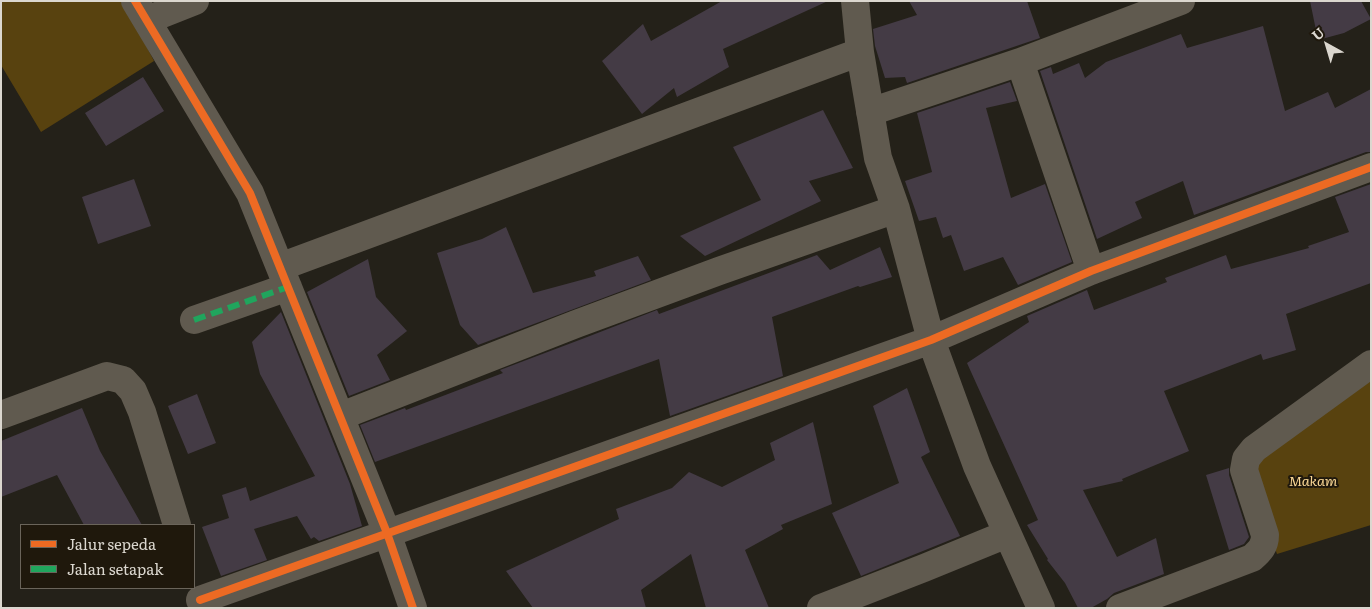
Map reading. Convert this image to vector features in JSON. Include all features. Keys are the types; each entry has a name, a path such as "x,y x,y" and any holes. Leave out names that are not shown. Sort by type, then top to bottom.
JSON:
{"street":[{"path":"195,1 141,11 250,193 341,416 414,608"},
{"path":"855,1 860,52 878,158 896,209 931,340 977,466 1041,608"},
{"path":"870,112 1020,62 1181,1"},
{"path":"194,320 284,277 860,52"},
{"path":"1020,62 1091,271"},
{"path":"199,596 387,533 931,340 1091,271 1371,167"},
{"path":"341,416 576,324 719,271 896,209"},
{"path":"1120,608 1252,558 1260,552 1265,542 1265,535 1244,470 1246,459 1254,449 1371,364"},
{"path":"2,410 106,376 123,380 133,391 142,412 177,524"},
{"path":"821,608 1007,534"}],"green space":[{"path":"1,1 123,1 154,61 41,132 1,65"},
{"name":"Makam","path":"1371,368 1371,525 1277,554 1253,484 1251,459"}],"building":[{"path":"722,1 828,1 723,49 729,67 677,97 674,88 642,114 602,61 643,24 651,41"},
{"path":"909,1 1027,1 1040,38 907,83 905,77 885,78 875,46 873,29 917,15"},
{"path":"1310,1 1361,1 1371,19 1344,33 1318,40"},
{"path":"1263,26 1285,111 1328,92 1335,108 1371,89 1371,152 1366,152 1194,215 1183,181 1135,202 1142,218 1097,239 1040,71 1051,67 1053,74 1079,63 1085,78 1106,62 1181,34 1187,48"},
{"path":"143,77 164,111 106,146 85,113"},
{"path":"1010,82 1017,101 986,108 1011,198 1045,184 1072,262 1018,285 1003,257 964,271 951,235 943,238 936,217 919,221 905,181 932,172 917,113"},
{"path":"823,110 853,168 809,181 821,201 705,256 680,236 761,200 733,147"},
{"path":"134,179 151,226 98,244 82,197"},
{"path":"1371,184 1371,283 1286,314 1296,350 1263,360 1261,354 1164,391 1189,451 1122,479 1123,481 1083,490 1117,557 1156,538 1164,574 1114,593 1091,608 1078,608 1065,583 1047,560 1027,525 1038,520 967,363 1029,322 1027,316 1087,290 1094,310 1167,282 1165,278 1226,255 1231,269 1309,248 1308,246 1349,232 1335,197"},
{"path":"506,227 533,293 596,276 594,271 638,256 651,280 478,345 460,325 437,253 482,239"},
{"path":"880,247 892,277 858,286 772,317 783,376 670,416 659,359 375,462 360,425 405,408 406,410 503,373 500,370 657,310 659,314 817,255 830,270"},
{"path":"368,259 376,297 407,331 377,355 390,380 349,396 307,292"},
{"path":"281,312 350,484 362,526 319,541 314,537 311,539 297,516 254,529 267,560 221,576 202,527 229,518 222,495 246,487 250,501 315,476 260,374 252,342"},
{"path":"907,388 930,452 921,457 960,536 861,576 832,513 899,483 873,406"},
{"path":"197,394 216,443 188,454 168,406"},
{"path":"82,408 100,451 141,524 83,524 57,475 1,497 1,441"},
{"path":"813,422 832,504 781,525 783,529 745,550 769,608 706,608 691,554 641,590 646,608 533,608 506,571 619,519 616,509 672,488 689,472 722,487 775,460 770,443"},
{"path":"1229,468 1229,475 1249,537 1244,544 1229,550 1206,475"}],"marked path":[{"path":"194,320 288,287"}],"cycle path":[{"path":"135,1 250,193 387,533 413,608"},
{"path":"200,600 931,340 1091,271 1371,167"}]}
